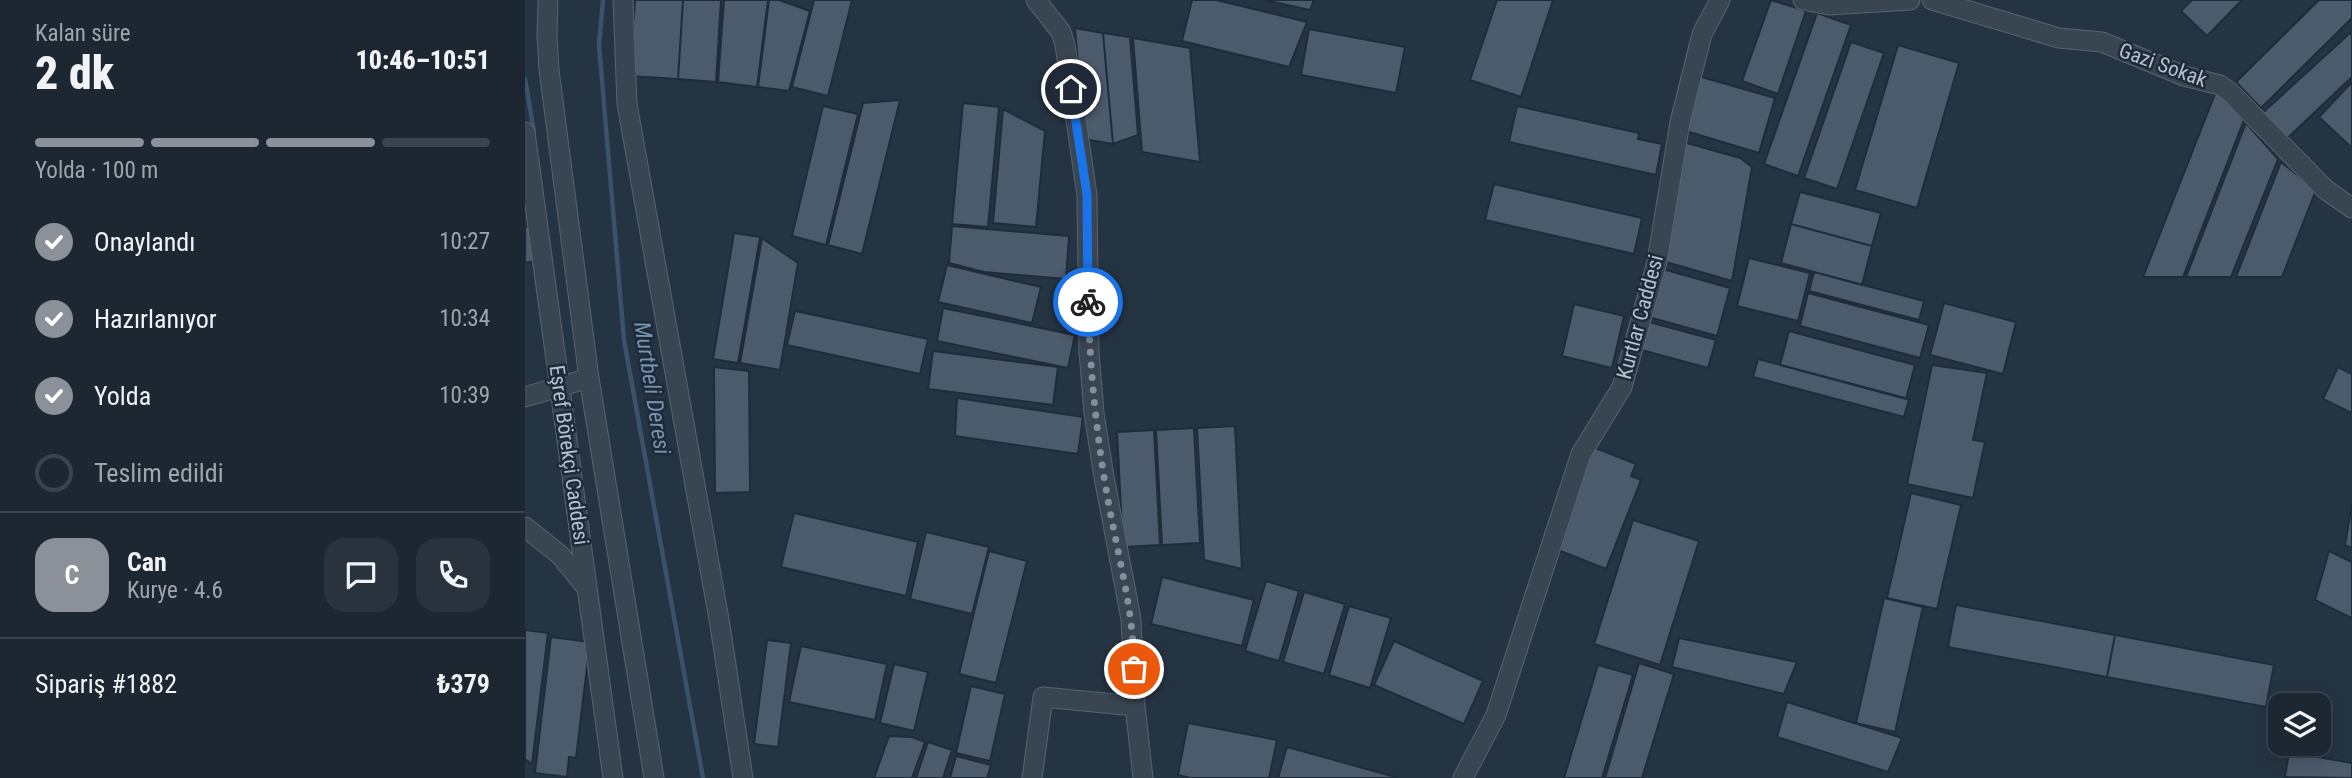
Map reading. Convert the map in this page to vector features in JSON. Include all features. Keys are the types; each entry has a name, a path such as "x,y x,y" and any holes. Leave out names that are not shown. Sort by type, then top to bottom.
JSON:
{"street":[{"path":"548,0 549,71 571,384 654,778"},
{"path":"623,0 627,104 720,625 743,778"},
{"path":"1036,0 1061,32 1065,45 1087,195 1089,352 1094,413 1131,619 1135,706 1143,778"},
{"name":"Kurtlar Caddesi","path":"1463,778 1496,715 1581,454 1622,387 1657,262 1680,122 1702,34 1720,0"},
{"path":"1803,0 1829,5 1910,0"},
{"name":"Gazi Sokak","path":"1932,0 2059,38 2102,42 2184,76 2220,85 2326,190 2352,208"},
{"name":"Eşref Börekçi Caddesi","path":"525,132 546,276 571,384 587,589 613,778"},
{"path":"525,397 571,384"},
{"path":"525,527 560,555 587,589"},
{"path":"1032,778 1043,696 1135,706"}],"building":[{"path":"635,0 683,0 678,79 630,76"},
{"path":"683,0 721,0 716,82 678,79"},
{"path":"724,0 768,0 757,87 718,82"},
{"path":"769,0 779,0 810,11 789,91 758,87"},
{"path":"814,0 852,0 828,96 792,87"},
{"path":"1192,0 1216,0 1307,22 1289,67 1182,41"},
{"path":"1264,0 1314,0 1310,10"},
{"path":"1497,0 1553,0 1521,97 1470,80"},
{"path":"1771,0 1806,11 1778,94 1742,81"},
{"path":"2192,0 2242,0 2207,36 2181,11"},
{"path":"2319,0 2352,0 2352,18 2261,108 2236,82"},
{"path":"1817,13 1851,25 1798,176 1764,164"},
{"path":"1075,28 1103,33 1113,144 1084,139"},
{"path":"1309,29 1405,47 1396,93 1301,75"},
{"path":"1103,33 1130,37 1138,135 1113,144"},
{"path":"2350,33 2352,77 2281,144 2257,118"},
{"path":"1133,38 1190,48 1200,162 1142,152"},
{"path":"1851,42 1884,53 1837,189 1804,178"},
{"path":"1898,45 1959,63 1917,208 1855,190"},
{"path":"1698,76 1775,98 1759,153 1689,132 1684,123"},
{"path":"2352,82 2352,148 2319,117"},
{"path":"2217,89 2244,120 2183,277 2143,277"},
{"path":"900,100 862,254 828,245 863,103"},
{"path":"963,103 999,107 988,227 952,224"},
{"path":"823,106 858,114 826,245 792,236"},
{"path":"1517,106 1639,133 1638,139 1662,144 1656,175 1509,142"},
{"path":"1003,109 1045,131 1036,227 993,223"},
{"path":"2246,123 2278,159 2231,277 2186,277"},
{"path":"1680,141 1740,158 1752,167 1732,281 1659,260"},
{"path":"2281,162 2316,190 2282,277 2236,277"},
{"path":"1494,184 1642,218 1634,254 1485,220"},
{"path":"1800,192 1881,213 1872,246 1791,224"},
{"path":"1791,224 1872,246 1862,285 1781,263"},
{"path":"530,226 535,261 525,263 525,227"},
{"path":"952,226 1069,236 1066,279 984,272 949,263"},
{"path":"734,233 760,237 738,363 713,359"},
{"path":"762,238 798,263 780,370 740,363"},
{"path":"1749,258 1810,273 1798,321 1737,306"},
{"path":"947,265 1041,287 1032,323 938,302"},
{"path":"1659,268 1730,288 1717,336 1645,316"},
{"path":"1814,272 1924,301 1919,320 1809,291"},
{"path":"1808,293 1929,325 1920,358 1800,326"},
{"path":"1944,303 2016,322 2003,374 1930,355"},
{"path":"1574,304 1624,316 1612,368 1562,356"},
{"path":"943,308 1075,335 1068,368 937,341"},
{"path":"795,311 928,339 920,374 787,345"},
{"path":"1645,321 1716,340 1708,368 1638,349"},
{"path":"1789,331 1915,365 1906,399 1780,365"},
{"path":"933,351 1058,367 1053,405 928,389"},
{"path":"1758,359 1909,399 1904,417 1753,377"},
{"path":"1932,365 1987,373 1973,440 1985,442 1973,498 1907,484"},
{"path":"714,367 749,371 750,492 715,493"},
{"path":"2338,367 2352,374 2352,413 2323,399"},
{"path":"957,398 1083,417 1078,454 955,436"},
{"path":"1235,426 1242,569 1204,560 1197,428"},
{"path":"1194,428 1200,543 1162,545 1156,430"},
{"path":"1154,430 1160,545 1123,547 1117,432"},
{"path":"1593,447 1636,464 1631,476 1641,480 1606,569 1553,548"},
{"path":"1911,493 1961,505 1937,609 1887,598"},
{"path":"2352,504 2352,548 2345,545"},
{"path":"794,513 918,542 906,596 781,567"},
{"path":"1633,520 1699,541 1660,665 1594,644"},
{"path":"926,532 989,547 972,614 910,599"},
{"path":"989,551 1027,561 996,683 959,674"},
{"path":"2329,551 2352,562 2352,618 2315,600"},
{"path":"1162,577 1254,600 1242,646 1151,624"},
{"path":"1266,581 1299,591 1279,661 1245,651"},
{"path":"1304,592 1345,604 1324,674 1283,662"},
{"path":"1884,598 1923,607 1895,732 1856,723"},
{"path":"1956,605 2115,635 2107,677 1948,647"},
{"path":"1349,606 1391,618 1370,688 1329,675"},
{"path":"525,630 548,633 532,764 525,759"},
{"path":"2115,635 2274,665 2266,707 2107,677"},
{"path":"551,637 590,642 576,758 569,757 567,777 535,773"},
{"path":"1679,638 1797,662 1784,694 1672,667"},
{"path":"767,640 791,643 778,747 754,744"},
{"path":"1394,641 1483,681 1464,724 1374,685"},
{"path":"801,646 887,664 875,720 789,702"},
{"path":"1639,663 1674,674 1642,778 1605,778"},
{"path":"894,664 928,672 914,731 880,723"},
{"path":"1598,665 1633,675 1602,778 1564,778"},
{"path":"971,686 1005,694 990,761 956,753"},
{"path":"1787,702 1902,738 1888,772 1777,737"},
{"path":"1188,723 1277,740 1269,778 1191,778 1178,775"},
{"path":"889,736 912,737 925,742 912,778 874,778"},
{"path":"928,742 952,750 943,778 916,778"},
{"path":"1287,747 1399,778 1278,778"},
{"path":"956,756 991,765 987,778 950,778"},
{"path":"2288,756 2312,756 2352,763 2352,778 2285,777"}],"waterway":[{"name":"Murtbeli Deresi","path":"603,0 599,45 624,340 703,778"},
{"path":"525,79 534,132"}],"way so far":[{"path":"1088,302 1094,413 1131,619 1134,669"}],"route":[{"path":"1071,89 1087,195 1088,302"}]}
